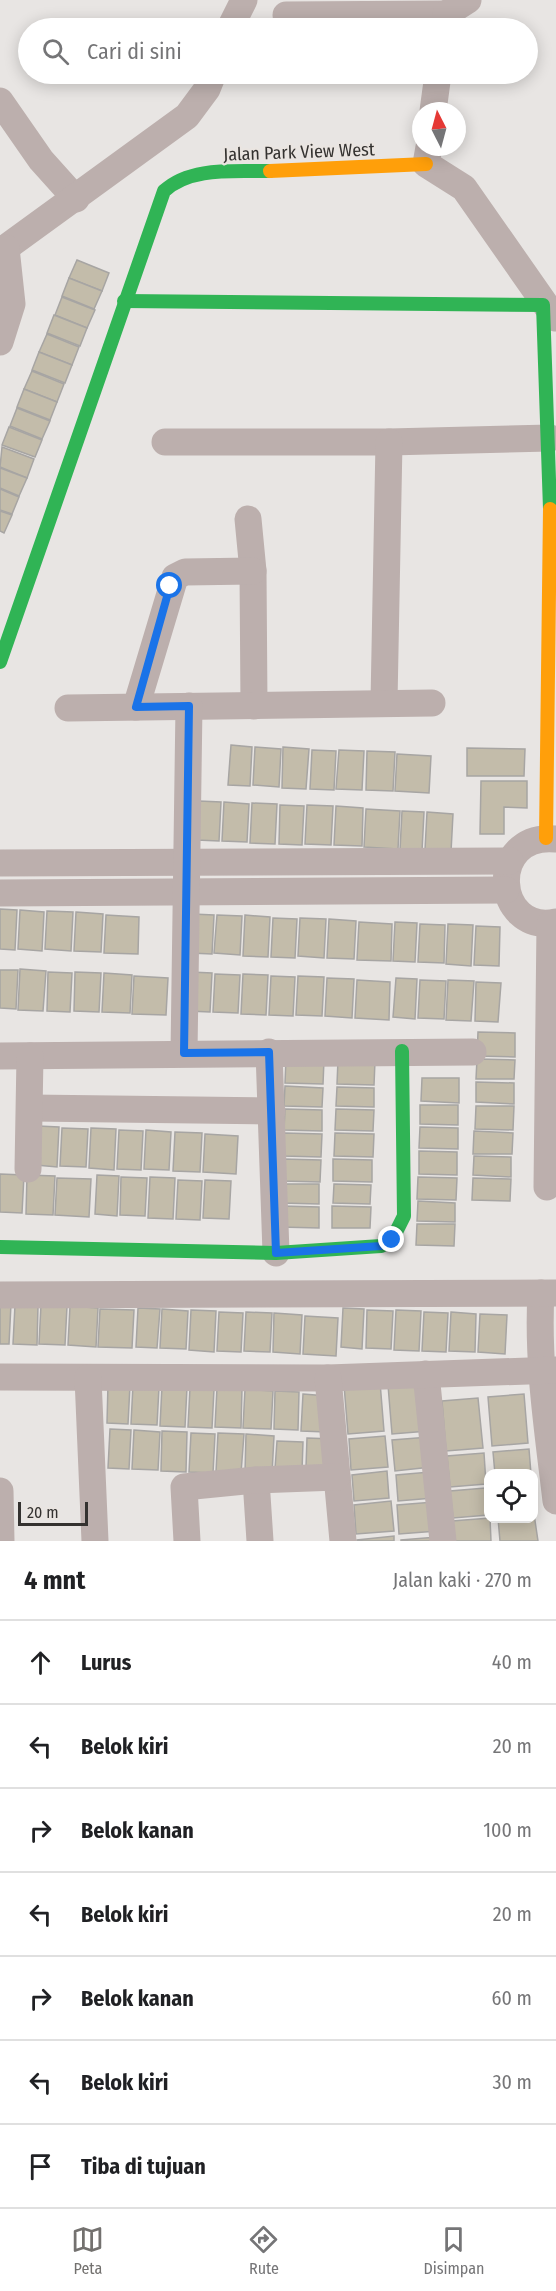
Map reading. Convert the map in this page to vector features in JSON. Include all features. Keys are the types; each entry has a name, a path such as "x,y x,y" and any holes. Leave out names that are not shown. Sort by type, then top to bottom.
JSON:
{"street":[{"path":"235,18 244,0"},
{"path":"286,15 452,14"},
{"path":"0,342 12,304 3,250 187,116 209,84"},
{"path":"434,102 437,84"},
{"path":"0,101 41,160 76,199"},
{"path":"428,156 464,188 550,312 553,693 551,839 525,845 510,861 506,875 506,890 512,904 522,915 535,922 553,923 547,1187"},
{"name":"Jalan Park View West","path":"124,301 164,191 175,181 199,174 428,156"},
{"path":"0,662 124,301 550,312"},
{"path":"165,442 389,442 550,438"},
{"path":"384,702 389,442"},
{"path":"248,519 253,571 254,706"},
{"path":"136,707 175,577 185,572 253,571"},
{"path":"68,708 432,702"},
{"path":"184,1053 189,706"},
{"path":"0,863 510,861"},
{"path":"0,893 188,894 506,890"},
{"path":"0,1247 276,1253 381,1246 392,1240 404,1216 402,1051"},
{"path":"269,1052 276,1253"},
{"path":"0,1056 473,1052"},
{"path":"28,1169 31,1108 30,1056"},
{"path":"31,1108 272,1111"},
{"path":"0,1295 548,1293 538,1328 548,1370 556,1501"},
{"path":"0,1377 328,1378 548,1370"},
{"path":"426,1374 443,1541"},
{"path":"88,1378 95,1541"},
{"path":"328,1378 343,1541"},
{"path":"187,1541 184,1487 256,1480 337,1477"},
{"path":"256,1480 260,1541"},
{"path":"0,1491 1,1541"}],"building":[{"path":"77,260 109,273 102,291 69,278"},
{"path":"69,278 102,291 94,309 62,296"},
{"path":"62,297 95,310 87,328 55,315"},
{"path":"54,315 87,328 80,346 47,333"},
{"path":"47,334 79,347 72,365 39,352"},
{"path":"39,352 72,365 65,383 32,370"},
{"path":"32,371 64,384 57,402 24,389"},
{"path":"24,389 57,402 50,420 17,407"},
{"path":"17,408 50,421 42,439 10,426"},
{"path":"9,427 42,440 35,457 2,445"},
{"path":"2,447 34,459 27,478 0,467"},
{"path":"0,468 27,478 19,496 0,488"},
{"path":"0,489 19,497 12,514 0,510"},
{"path":"0,511 12,515 4,533 0,531"},
{"path":"231,745 252,747 250,786 228,785"},
{"path":"255,747 281,749 279,787 253,785"},
{"path":"283,747 309,749 306,789 282,788"},
{"path":"467,748 525,749 524,776 467,776"},
{"path":"312,750 336,751 334,790 310,789"},
{"path":"339,750 364,751 362,790 336,789"},
{"path":"367,751 395,752 393,791 366,790"},
{"path":"397,754 431,756 429,793 395,791"},
{"path":"481,781 527,781 527,808 504,807 504,834 480,834"},
{"path":"199,801 221,802 219,841 197,840"},
{"path":"224,802 249,804 247,842 222,841"},
{"path":"252,803 277,804 275,844 250,843"},
{"path":"280,805 304,806 302,845 279,844"},
{"path":"307,805 333,806 331,845 305,844"},
{"path":"336,806 363,808 362,846 334,845"},
{"path":"366,809 400,811 398,849 364,847"},
{"path":"402,811 424,812 422,851 400,850"},
{"path":"427,812 453,814 451,852 425,850"},
{"path":"0,909 17,910 15,950 0,949"},
{"path":"20,910 44,912 42,951 18,949"},
{"path":"47,911 73,912 71,951 45,949"},
{"path":"76,912 103,914 101,952 74,951"},
{"path":"192,914 214,915 212,954 190,953"},
{"path":"106,915 139,917 138,954 104,953"},
{"path":"217,915 242,916 240,955 214,953"},
{"path":"245,915 270,917 268,957 243,956"},
{"path":"273,918 297,919 295,958 271,957"},
{"path":"300,918 326,919 324,958 298,956"},
{"path":"329,919 356,921 354,959 327,958"},
{"path":"359,922 392,924 391,961 357,960"},
{"path":"395,922 417,923 415,962 393,961"},
{"path":"420,924 445,925 444,963 418,962"},
{"path":"448,924 473,925 471,966 446,964"},
{"path":"476,926 500,927 499,966 474,965"},
{"path":"20,969 46,971 43,1011 18,1010"},
{"path":"0,970 18,970 16,1009 0,1008"},
{"path":"48,972 72,973 70,1012 47,1011"},
{"path":"75,972 101,973 99,1012 74,1011"},
{"path":"190,972 212,973 210,1012 188,1011"},
{"path":"104,973 132,975 130,1013 102,1012"},
{"path":"215,974 240,975 238,1013 213,1012"},
{"path":"243,974 268,975 266,1015 241,1014"},
{"path":"134,976 168,978 166,1015 132,1014"},
{"path":"271,976 295,977 293,1016 269,1015"},
{"path":"298,976 324,977 322,1016 296,1015"},
{"path":"327,978 354,979 352,1018 325,1016"},
{"path":"396,978 417,979 415,1019 393,1017"},
{"path":"357,980 390,982 389,1020 355,1018"},
{"path":"420,980 446,981 444,1019 418,1018"},
{"path":"448,980 474,981 471,1021 446,1020"},
{"path":"476,982 501,983 498,1022 475,1021"},
{"path":"478,1032 515,1033 515,1057 477,1056"},
{"path":"286,1059 324,1060 323,1084 285,1083"},
{"path":"477,1059 515,1060 514,1079 476,1079"},
{"path":"338,1060 375,1061 374,1085 337,1084"},
{"path":"422,1078 459,1078 459,1103 421,1101"},
{"path":"476,1082 514,1083 514,1104 476,1102"},
{"path":"285,1086 323,1088 322,1107 284,1106"},
{"path":"337,1087 374,1088 374,1107 336,1106"},
{"path":"420,1105 458,1105 458,1125 420,1124"},
{"path":"476,1106 514,1106 513,1130 475,1129"},
{"path":"285,1109 322,1110 322,1131 284,1130"},
{"path":"336,1109 374,1110 373,1131 335,1130"},
{"path":"38,1126 59,1127 57,1167 36,1165"},
{"path":"420,1127 458,1128 458,1149 419,1148"},
{"path":"62,1128 88,1129 86,1167 60,1166"},
{"path":"91,1128 116,1129 114,1170 89,1168"},
{"path":"119,1130 143,1131 141,1170 117,1169"},
{"path":"146,1130 171,1132 169,1170 144,1169"},
{"path":"474,1131 513,1133 512,1154 473,1154"},
{"path":"175,1132 202,1133 200,1172 173,1171"},
{"path":"284,1133 322,1134 321,1157 283,1156"},
{"path":"335,1133 374,1134 373,1157 334,1156"},
{"path":"205,1134 238,1136 236,1174 203,1172"},
{"path":"419,1151 457,1152 457,1175 419,1174"},
{"path":"474,1156 511,1157 511,1177 473,1175"},
{"path":"282,1159 321,1160 320,1182 282,1181"},
{"path":"333,1159 372,1160 372,1182 333,1181"},
{"path":"0,1174 24,1175 22,1213 0,1212"},
{"path":"27,1175 55,1176 53,1215 26,1214"},
{"path":"97,1175 119,1176 117,1216 95,1214"},
{"path":"121,1177 147,1178 145,1216 120,1215"},
{"path":"150,1177 175,1178 173,1219 148,1218"},
{"path":"418,1177 457,1178 456,1200 417,1199"},
{"path":"57,1178 91,1179 89,1217 55,1215"},
{"path":"473,1178 511,1179 510,1201 472,1200"},
{"path":"178,1180 202,1181 200,1220 176,1219"},
{"path":"205,1180 231,1181 229,1219 203,1218"},
{"path":"282,1184 319,1184 319,1204 282,1203"},
{"path":"334,1184 371,1185 370,1204 333,1203"},
{"path":"418,1201 455,1203 455,1222 417,1221"},
{"path":"281,1206 319,1207 319,1228 280,1227"},
{"path":"332,1206 371,1207 370,1228 332,1228"},
{"path":"417,1224 455,1224 454,1246 416,1245"},
{"path":"0,1303 11,1304 9,1344 0,1344"},
{"path":"15,1305 38,1306 37,1345 13,1344"},
{"path":"41,1305 67,1306 65,1345 39,1344"},
{"path":"70,1306 98,1308 96,1347 68,1345"},
{"path":"138,1308 160,1309 157,1348 136,1347"},
{"path":"343,1308 364,1309 362,1349 341,1347"},
{"path":"100,1309 134,1310 132,1348 98,1347"},
{"path":"162,1309 188,1311 186,1349 160,1348"},
{"path":"191,1310 216,1311 214,1352 189,1350"},
{"path":"367,1310 393,1311 391,1349 366,1348"},
{"path":"396,1310 421,1311 419,1351 394,1350"},
{"path":"219,1312 243,1313 241,1352 217,1351"},
{"path":"246,1312 272,1313 270,1352 244,1351"},
{"path":"424,1312 448,1313 446,1352 422,1351"},
{"path":"451,1312 476,1314 475,1352 449,1351"},
{"path":"274,1313 302,1315 300,1354 273,1352"},
{"path":"480,1314 507,1315 505,1354 478,1352"},
{"path":"305,1316 338,1318 336,1356 303,1354"},
{"path":"380,1382 384,1431 348,1434 344,1385"},
{"path":"423,1382 428,1431 392,1434 388,1385"},
{"path":"108,1384 130,1385 128,1424 107,1423"},
{"path":"133,1385 159,1387 157,1425 131,1424"},
{"path":"162,1386 187,1387 185,1427 160,1426"},
{"path":"190,1388 214,1389 212,1428 188,1427"},
{"path":"217,1388 242,1389 241,1428 215,1427"},
{"path":"245,1389 273,1391 271,1429 243,1428"},
{"path":"275,1391 299,1392 298,1430 274,1429"},
{"path":"303,1394 327,1396 326,1432 301,1431"},
{"path":"524,1394 528,1443 492,1446 488,1397"},
{"path":"478,1398 483,1448 446,1451 442,1401"},
{"path":"110,1429 131,1430 129,1469 108,1468"},
{"path":"134,1430 160,1432 158,1470 132,1469"},
{"path":"162,1431 187,1432 186,1472 161,1471"},
{"path":"191,1433 215,1434 213,1473 189,1472"},
{"path":"218,1433 244,1434 241,1473 216,1472"},
{"path":"246,1434 274,1436 272,1474 245,1473"},
{"path":"385,1436 388,1467 351,1470 349,1439"},
{"path":"429,1437 431,1467 395,1471 392,1440"},
{"path":"307,1438 334,1439 332,1469 306,1467"},
{"path":"277,1441 303,1442 302,1471 275,1469"},
{"path":"529,1449 531,1469 495,1469 493,1452"},
{"path":"484,1453 484,1484 450,1487 447,1456"},
{"path":"387,1471 389,1498 354,1501 352,1475"},
{"path":"430,1472 433,1498 398,1501 396,1475"},
{"path":"484,1488 484,1515 453,1518 450,1491"},
{"path":"391,1501 394,1531 356,1534 354,1505"},
{"path":"434,1502 437,1531 399,1534 397,1505"},
{"path":"484,1518 484,1523 490,1523 491,1541 453,1541 452,1521"},
{"path":"498,1523 535,1523 538,1541 500,1541"},
{"path":"394,1536 394,1541 357,1541 357,1540"},
{"path":"437,1537 438,1541 401,1541 401,1540"}],"traffic: fast":[{"path":"0,662 164,191 187,177 200,174 270,171"},
{"path":"124,301 543,305 550,509"},
{"path":"0,1247 276,1253 381,1246 392,1240 404,1216 402,1051"}],"traffic: slow":[{"path":"270,171 426,164"},
{"path":"546,838 550,509"}],"route":[{"path":"170,586 136,707 189,706 184,1053 269,1052 276,1253 381,1246 392,1240"}]}
